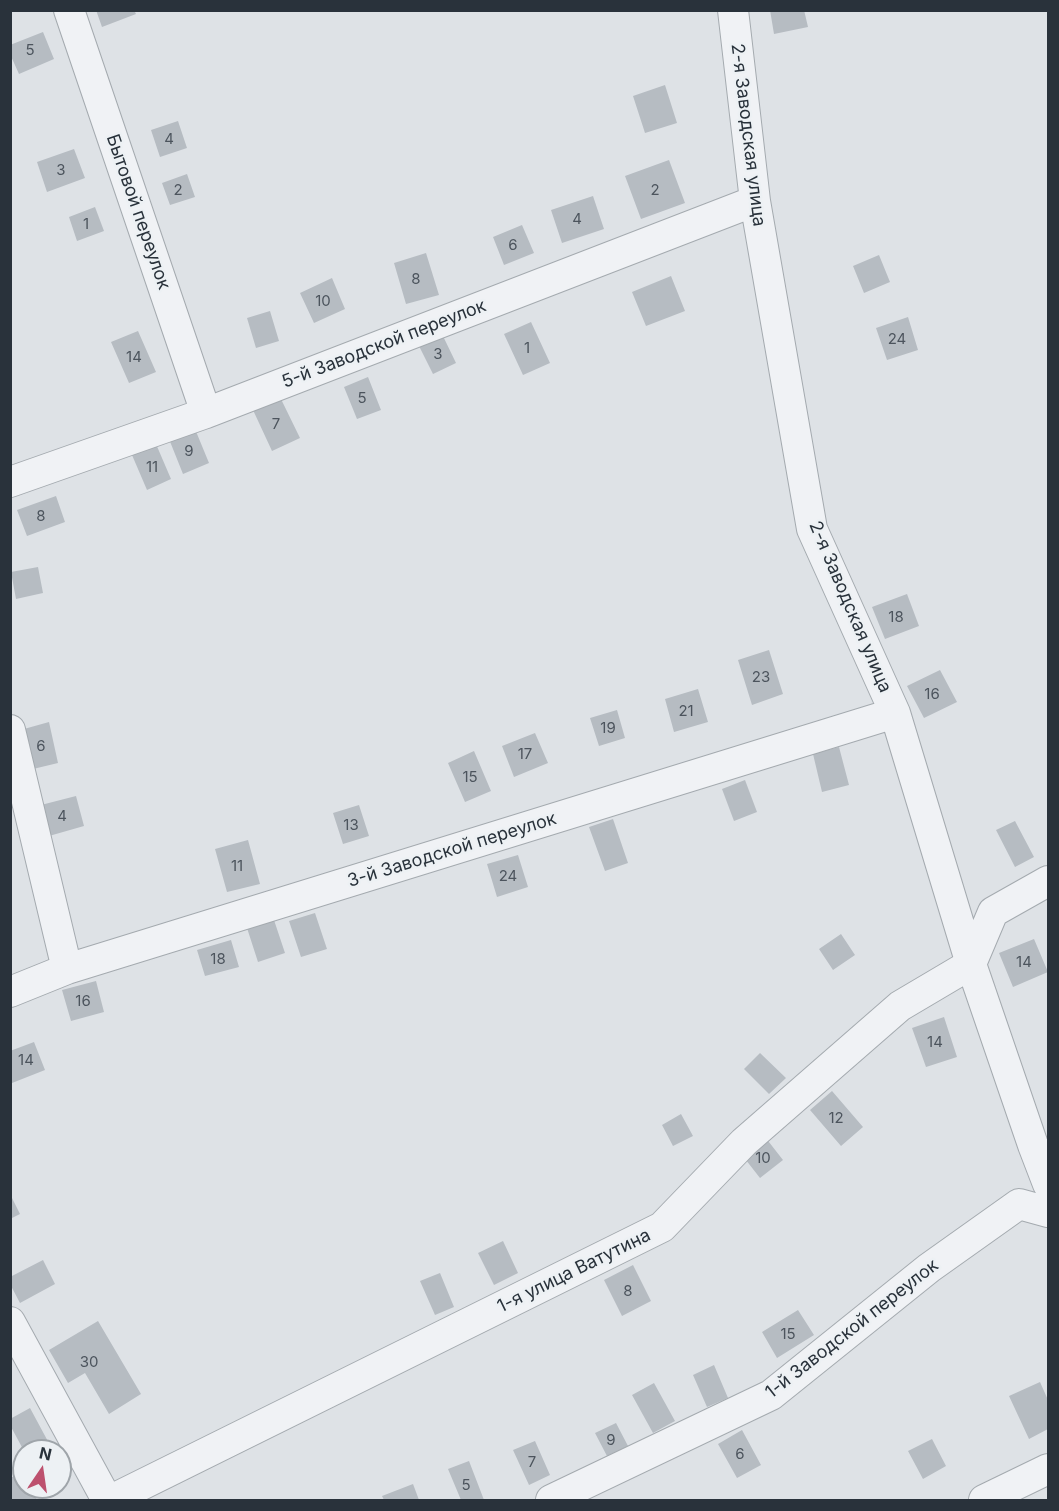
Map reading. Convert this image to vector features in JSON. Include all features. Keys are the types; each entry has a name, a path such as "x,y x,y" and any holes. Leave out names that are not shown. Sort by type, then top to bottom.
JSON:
{"street":[{"name":"Бытовой переулок","path":"69,10 206,413"},
{"name":"2-я Заводская улица","path":"732,10 754,201 812,529 895,713 971,964 1048,1184"},
{"name":"5-й Заводской переулок","path":"10,482 206,413 754,201"},
{"name":"3-й Заводской переулок","path":"10,992 67,969 895,713"},
{"path":"10,730 67,969"},
{"path":"971,964 993,912 1048,881"},
{"name":"1-я улица Ватутина","path":"109,1500 662,1227 744,1142 900,1006 971,964"},
{"name":"1-й Заводской переулок","path":"551,1500 771,1395 928,1268 1019,1204 1048,1212"},
{"path":"10,1322 109,1500"},
{"path":"984,1500 1048,1470"}],"building":[{"path":"96,10 134,10 136,14 102,27"},
{"path":"770,10 804,10 808,27 774,34"},
{"path":"43,32 54,59 19,74 10,54 10,45"},
{"path":"665,85 677,123 645,133 633,96"},
{"path":"178,121 187,148 160,157 151,130"},
{"path":"74,149 85,178 47,192 37,162"},
{"path":"669,160 685,203 641,219 625,176"},
{"path":"187,174 195,197 170,205 162,183"},
{"path":"593,196 604,229 562,243 551,210"},
{"path":"95,207 104,231 77,241 69,217"},
{"path":"522,225 534,253 504,265 493,237"},
{"path":"426,253 439,295 406,304 394,263"},
{"path":"879,255 890,282 864,293 853,266"},
{"path":"671,276 685,311 646,326 632,292"},
{"path":"332,278 345,309 314,323 300,293"},
{"path":"270,311 279,341 256,348 247,318"},
{"path":"908,317 918,350 887,360 876,328"},
{"path":"531,322 550,363 523,375 504,334"},
{"path":"138,331 156,372 129,383 111,342"},
{"path":"442,334 456,363 433,374 419,346"},
{"path":"368,377 381,410 357,419 344,387"},
{"path":"280,397 300,438 272,451 253,410"},
{"path":"195,429 209,463 183,474 169,439"},
{"path":"156,444 171,479 147,490 132,455"},
{"path":"56,496 65,522 27,536 17,510"},
{"path":"38,567 43,593 16,599 11,572"},
{"path":"907,594 919,626 885,639 872,607"},
{"path":"769,650 783,694 752,705 738,660"},
{"path":"940,670 957,702 924,718 907,686"},
{"path":"698,689 708,722 674,732 665,699"},
{"path":"617,710 625,738 599,746 590,718"},
{"path":"49,722 58,763 33,769 24,729"},
{"path":"535,733 548,763 514,777 502,746"},
{"path":"839,747 849,785 822,792 813,754"},
{"path":"474,751 491,791 465,802 448,763"},
{"path":"745,780 757,812 734,821 722,789"},
{"path":"76,796 84,826 49,836 41,805"},
{"path":"359,805 369,836 343,844 333,813"},
{"path":"613,819 628,863 605,871 589,827"},
{"path":"1015,821 1034,857 1015,867 996,830"},
{"path":"248,840 260,884 227,892 215,849"},
{"path":"518,855 528,887 497,897 487,864"},
{"path":"315,913 327,949 301,957 289,921"},
{"path":"274,920 285,953 258,962 247,928"},
{"path":"841,934 855,955 833,970 819,949"},
{"path":"1034,939 1048,972 1013,987 999,953"},
{"path":"231,940 239,967 205,976 197,950"},
{"path":"96,981 104,1012 71,1021 62,990"},
{"path":"944,1017 957,1057 926,1067 912,1028"},
{"path":"34,1042 45,1070 12,1083 10,1051"},
{"path":"760,1053 786,1078 769,1094 744,1069"},
{"path":"832,1091 863,1127 841,1146 810,1110"},
{"path":"681,1114 693,1136 673,1146 662,1125"},
{"path":"765,1137 783,1160 760,1178 742,1155"},
{"path":"10,1194 20,1214 10,1219"},
{"path":"503,1241 518,1273 494,1285 478,1253"},
{"path":"43,1260 55,1284 20,1303 10,1284 10,1277"},
{"path":"633,1265 651,1301 622,1316 604,1280"},
{"path":"440,1273 454,1307 435,1315 420,1281"},
{"path":"798,1310 814,1335 777,1358 762,1332"},
{"path":"98,1321 141,1394 109,1414 85,1373 68,1383 49,1350"},
{"path":"714,1365 728,1398 707,1407 693,1375"},
{"path":"1040,1382 1048,1400 1048,1429 1029,1439 1009,1396"},
{"path":"654,1383 675,1421 653,1433 632,1395"},
{"path":"30,1408 47,1439 18,1439 10,1425 10,1419"},
{"path":"616,1423 628,1446 607,1456 595,1433"},
{"path":"742,1430 761,1465 737,1478 718,1444"},
{"path":"932,1439 946,1466 923,1479 908,1451"},
{"path":"535,1441 550,1475 529,1485 513,1450"},
{"path":"469,1461 484,1500 461,1500 448,1469"},
{"path":"12,1477 12,1499 37,1500 10,1500 10,1478"},
{"path":"413,1484 419,1500 384,1500 382,1496"}]}
